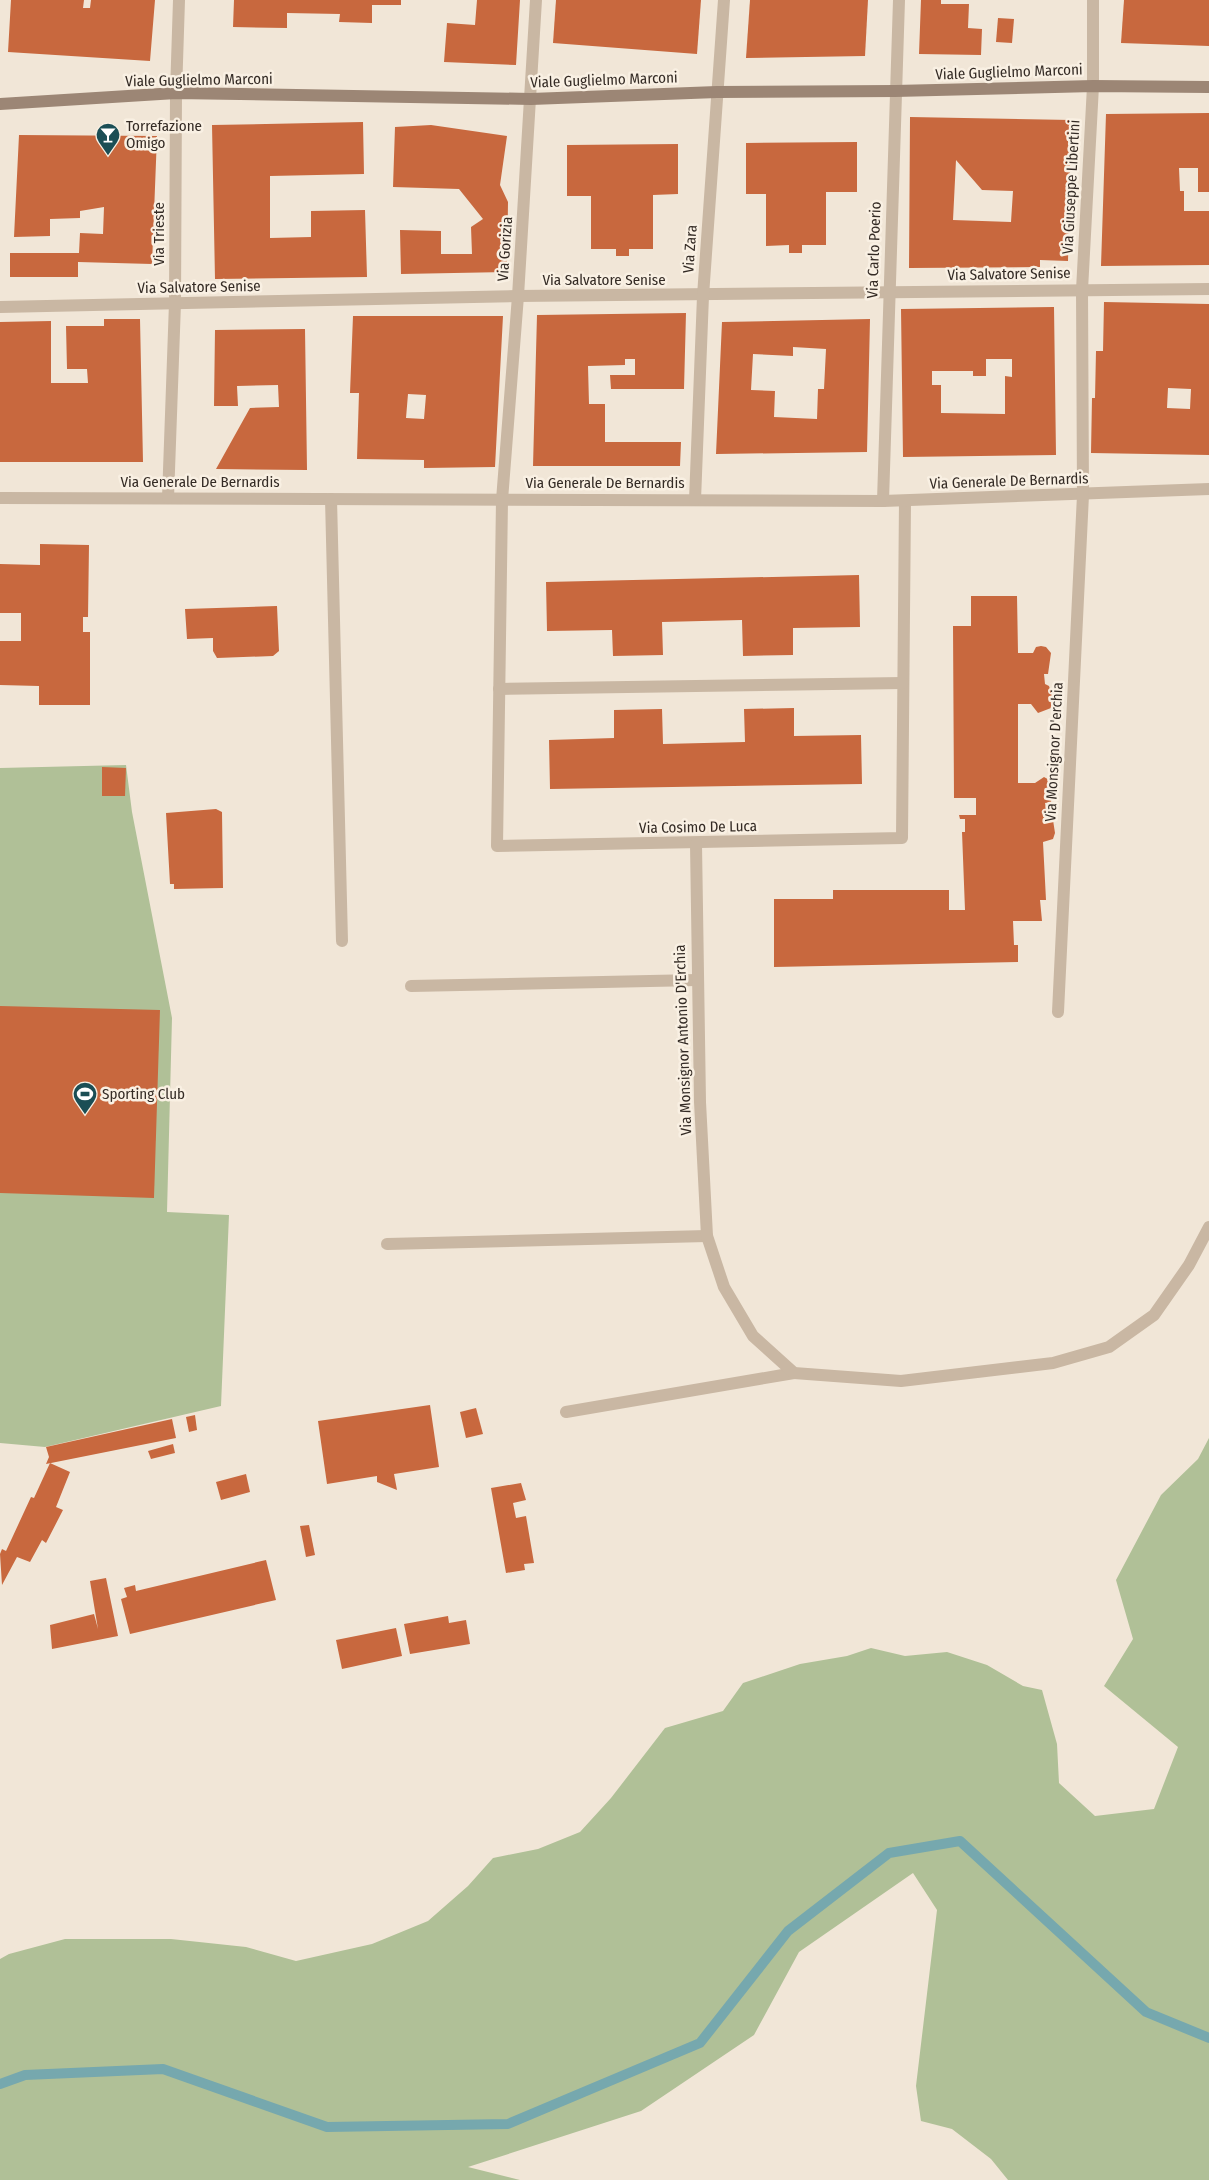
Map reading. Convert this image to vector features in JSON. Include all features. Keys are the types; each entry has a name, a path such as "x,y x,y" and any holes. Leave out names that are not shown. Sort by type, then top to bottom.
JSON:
{"street":[{"name":"Via Trieste","path":"168,498 175,303 176,93 179,0"},
{"name":"Via Gorizia","path":"502,500 532,99 536,0"},
{"name":"Via Zara","path":"695,500 703,296 724,0"},
{"name":"Via Carlo Poerio","path":"883,501 899,0"},
{"name":"Via Giuseppe Libertini","path":"1083,495 1082,290 1093,86 1093,0"},
{"name":"Viale Guglielmo Marconi","path":"0,104 176,93 532,99 717,92 895,92 1093,86 1209,86"},
{"name":"Via Salvatore Senise","path":"0,307 518,296 703,296 1209,289"},
{"name":"Via Generale De Bernardis","path":"0,498 905,501 1209,489"},
{"name":"Via Monsignor D'erchia","path":"1058,1012 1083,495"},
{"path":"331,499 342,941"},
{"name":"Via Cosimo De Luca","path":"502,500 498,846 696,844 902,838 905,501"},
{"path":"499,689 903,683"},
{"name":"Via Monsignor Antonio D'Erchia","path":"696,844 700,1102 708,1236 724,1287 753,1336 794,1373"},
{"path":"411,986 697,980"},
{"path":"566,1412 794,1373 901,1381 1054,1363 1109,1347 1154,1315 1189,1265 1209,1227"},
{"path":"387,1244 708,1236"}],"green space":[{"name":"Sporting Club","path":"126,765 132,812 172,1018 167,1212 229,1215 221,1406 45,1447 0,1443 0,768"},
{"path":"1209,1438 1209,2180 1008,2180 991,2159 952,2129 921,2121 916,2086 937,1910 913,1873 799,1952 754,2035 641,2111 468,2167 520,2180 0,2180 0,1959 9,1954 65,1939 171,1939 246,1947 296,1961 372,1944 428,1921 468,1886 493,1858 538,1849 580,1832 611,1798 665,1728 723,1711 743,1683 800,1664 847,1656 871,1648 905,1656 947,1652 987,1665 1023,1686 1042,1690 1057,1744 1059,1783 1095,1816 1154,1809 1178,1747 1104,1686 1133,1639 1116,1580 1161,1495 1198,1459"}],"building":[{"path":"11,0 84,0 83,8 90,8 91,0 155,0 150,61 8,52"},
{"path":"234,0 401,0 401,5 372,5 372,23 339,22 340,14 287,13 287,28 233,27"},
{"path":"477,0 520,0 516,65 444,62 447,23 475,25"},
{"path":"556,0 701,0 697,54 553,43"},
{"path":"750,0 868,0 865,56 746,58"},
{"path":"921,0 941,0 941,4 969,4 968,28 982,29 981,55 919,54"},
{"path":"1124,0 1209,0 1209,46 1121,43"},
{"path":"998,18 1014,19 1012,43 996,42"},
{"path":"1209,113 1209,192 1198,192 1198,168 1179,168 1180,191 1184,191 1184,211 1209,211 1209,265 1101,266 1106,114"},
{"path":"910,117 1071,120 1068,261 1040,260 1040,267 909,268","holes":["956,160 982,190 1013,191 1011,222 953,220"]},
{"path":"363,122 364,174 270,176 270,238 311,237 311,211 365,210 367,277 215,279 212,125"},
{"path":"431,125 507,136 500,185 508,202 507,272 401,274 400,230 441,231 441,254 472,254 471,227 483,219 459,189 393,187 395,127"},
{"path":"19,135 157,136 152,264 78,262 78,277 10,277 10,253 79,253 80,233 103,234 104,207 80,211 80,218 50,219 50,236 14,237"},
{"path":"857,142 857,192 826,192 826,245 802,245 802,253 789,253 789,245 766,246 766,194 746,194 746,143"},
{"path":"678,144 678,194 653,195 653,249 629,249 629,256 616,256 616,249 591,249 591,196 567,196 567,145"},
{"path":"1104,302 1209,304 1209,455 1091,453 1092,398 1095,398 1096,351 1103,351","holes":["1168,388 1191,389 1190,409 1167,408"]},
{"path":"1054,307 1056,455 903,457 901,309","holes":["986,359 1012,359 1012,377 1005,376 1005,414 941,413 941,385 932,385 932,371 973,371 973,376 986,376"]},
{"path":"686,313 684,389 611,389 610,375 635,375 635,359 625,359 625,365 588,366 589,404 605,404 605,442 681,442 680,466 533,466 537,315"},
{"path":"353,316 503,316 495,467 424,468 424,460 357,459 359,393 350,393","holes":["408,394 426,395 424,419 406,418"]},
{"path":"104,319 140,319 143,462 0,462 0,322 51,321 51,383 88,383 87,369 67,369 66,326 104,326"},
{"path":"870,319 867,452 716,454 722,322","holes":["793,347 826,349 824,389 818,389 817,419 774,417 775,391 751,390 753,354 793,356"]},
{"path":"305,329 307,470 216,469 250,408 279,407 278,385 237,386 238,406 214,406 215,330"},
{"path":"40,544 89,545 88,617 83,617 83,632 90,632 90,705 39,705 39,686 0,685 0,641 21,641 21,613 0,613 0,564 40,565"},
{"path":"859,575 860,627 793,628 793,655 743,656 742,620 662,622 663,655 613,656 612,630 547,631 546,582"},
{"path":"971,596 1017,596 1018,653 1033,653 1036,647 1041,646 1046,647 1051,653 1048,674 1044,674 1045,684 1049,686 1053,699 1051,708 1038,713 1031,704 1018,704 1018,783 1035,783 1044,777 1051,781 1054,788 1051,802 1045,803 1047,815 1051,815 1053,820 1055,833 1053,839 1043,842 1046,900 1040,900 1042,921 1013,921 1014,945 1018,945 1018,962 774,967 774,899 833,899 833,890 949,890 949,910 965,910 962,832 965,832 965,819 960,819 959,815 976,815 976,798 954,798 953,626 971,626"},
{"path":"277,606 279,651 273,656 217,658 213,651 213,638 187,639 185,609"},
{"path":"794,708 794,736 861,735 862,784 550,789 549,740 614,738 614,710 662,709 663,744 745,742 744,709"},
{"path":"102,767 126,768 125,796 102,796"},
{"path":"216,809 222,812 223,888 174,889 174,884 170,884 166,813"},
{"path":"0,1006 160,1010 154,1198 0,1193"},
{"path":"430,1405 439,1467 394,1474 397,1490 377,1482 377,1476 327,1484 318,1421"},
{"path":"476,1408 483,1434 466,1438 460,1412"},
{"path":"195,1415 197,1430 189,1432 186,1417"},
{"path":"172,1419 176,1438 46,1464 49,1457 46,1447"},
{"path":"173,1444 175,1453 151,1459 148,1451"},
{"path":"50,1463 70,1472 56,1507 63,1510 46,1543 42,1540 30,1562 17,1557 2,1585 0,1554 2,1549 6,1551 31,1497 34,1498"},
{"path":"246,1474 250,1492 221,1500 216,1482"},
{"path":"521,1483 526,1500 513,1503 516,1518 526,1516 534,1563 524,1564 525,1570 506,1573 491,1488"},
{"path":"309,1525 315,1555 306,1557 300,1526"},
{"path":"266,1560 276,1600 130,1634 121,1599 127,1597 124,1588 135,1585 136,1591"},
{"path":"106,1578 118,1636 52,1649 50,1625 94,1614 98,1629 90,1581"},
{"path":"448,1616 449,1623 466,1620 470,1644 410,1654 404,1624"},
{"path":"396,1628 402,1656 342,1669 336,1640"}],"waterway":[{"path":"0,2084 25,2075 163,2069 327,2127 508,2124 700,2043 788,1931 889,1853 960,1841 1146,2012 1209,2038"}],"place":[{"name":"Torrefazione Omigo","path":"108,156"},
{"name":"Sporting Club","path":"85,1115"}]}
